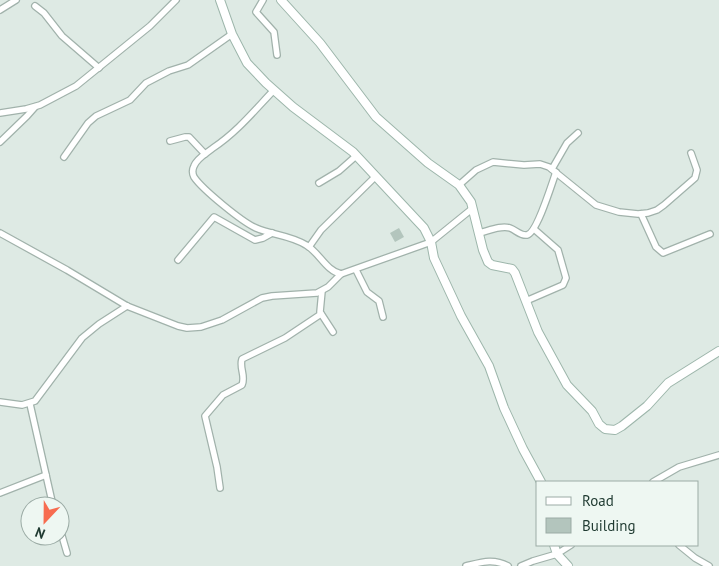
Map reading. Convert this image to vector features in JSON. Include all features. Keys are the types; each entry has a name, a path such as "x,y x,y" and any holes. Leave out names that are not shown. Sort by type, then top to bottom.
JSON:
{"street":[{"path":"0,10 16,0"},
{"path":"220,0 232,34 247,63 274,90 356,156 424,228 431,242 434,258 461,316 489,366 504,408 522,449 540,481"},
{"path":"263,0 256,12 272,29 277,55"},
{"path":"281,0 320,43 361,100 376,117 428,163 459,185 473,208 488,262 512,269 515,273 538,332 567,385 592,411 602,427 609,431 622,426 647,406 668,383 719,351"},
{"path":"0,113 34,107 76,86 150,26 172,1"},
{"path":"35,6 62,36 99,68"},
{"path":"64,158 88,124 96,116 130,100 146,83 169,71 188,65 232,34"},
{"path":"274,90 235,132 196,162 193,168 194,176 246,223 257,229 289,237 310,247 332,270 341,274"},
{"path":"0,142 34,107"},
{"path":"479,233 506,227 526,235 532,232 554,171 567,143 578,134"},
{"path":"170,141 189,137 205,154"},
{"path":"459,185 476,170 493,162 524,165 540,164 554,171 596,205 619,212 641,214 657,210 695,178 697,170 691,153"},
{"path":"318,183 339,171 356,156"},
{"path":"310,247 320,230 375,177"},
{"path":"0,234 67,270 127,306 178,326 192,328 222,320 262,298 280,294 309,295 322,292 341,274 422,247 431,242 473,208"},
{"path":"641,214 656,247 663,253 710,234"},
{"path":"178,260 214,217 256,240 272,233"},
{"path":"526,301 563,285 566,278 558,250 534,229"},
{"path":"356,270 367,292 380,301 383,317"},
{"path":"322,292 319,309 333,332"},
{"path":"0,402 22,406 30,404 42,395 82,338 98,324 127,306"},
{"path":"220,488 213,447 205,421 206,414 223,395 242,385 244,379 242,359 285,338 321,314"},
{"path":"30,404 51,496"},
{"path":"655,481 680,467 719,455"},
{"path":"0,493 46,475"},
{"path":"65,546 67,553"},
{"path":"554,546 557,554 568,566"},
{"path":"521,566 557,554 569,546"},
{"path":"680,546 709,566"},
{"path":"466,566 494,561 508,566"}],"building":[{"path":"399,228 404,237 395,242 390,233"}]}
